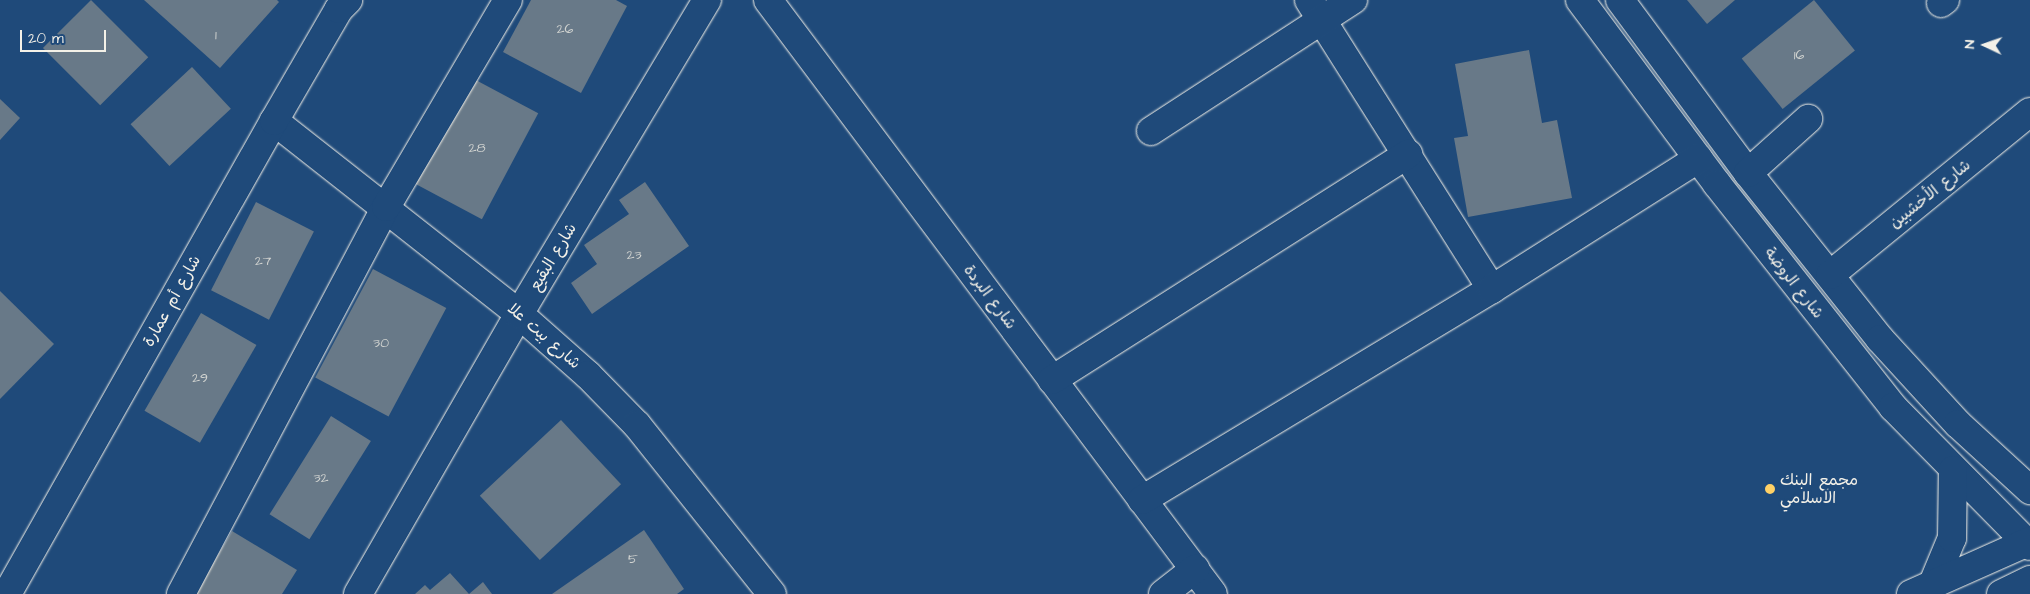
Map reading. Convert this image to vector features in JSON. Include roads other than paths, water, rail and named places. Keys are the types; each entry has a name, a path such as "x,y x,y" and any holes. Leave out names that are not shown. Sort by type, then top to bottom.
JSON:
{"street":[{"path":"181,594 386,206 508,0"},
{"name":"شارع البقيع","path":"358,594 519,314 707,0"},
{"name":"شارع البردة","path":"768,0 1212,594"},
{"path":"1151,131 1315,10 1353,0"},
{"name":"شارع الروضة","path":"1580,0 1698,159 1893,407 1953,470 2029,543"},
{"name":"شارع الروضة","path":"1620,0 1748,172 1926,391 2030,490"},
{"name":"شارع أم عمارة","path":"7,594 342,3"},
{"path":"1315,10 1492,289"},
{"name":"شارع الأخشبين","path":"1830,275 2030,112"},
{"path":"1748,172 1808,118"},
{"name":"شارع بيت علا","path":"274,121 386,206 519,314 588,375 637,425 772,594"},
{"path":"1052,380 1408,154"},
{"path":"1142,500 1492,289 1698,159"},
{"path":"1921,590 1952,538 1953,470"},
{"path":"1921,590 2029,543"},
{"path":"1163,594 1195,569"},
{"path":"2001,594 2030,580"}],"place":[{"name":"مجمع البنك الاسلامي","path":"1770,489"}]}
